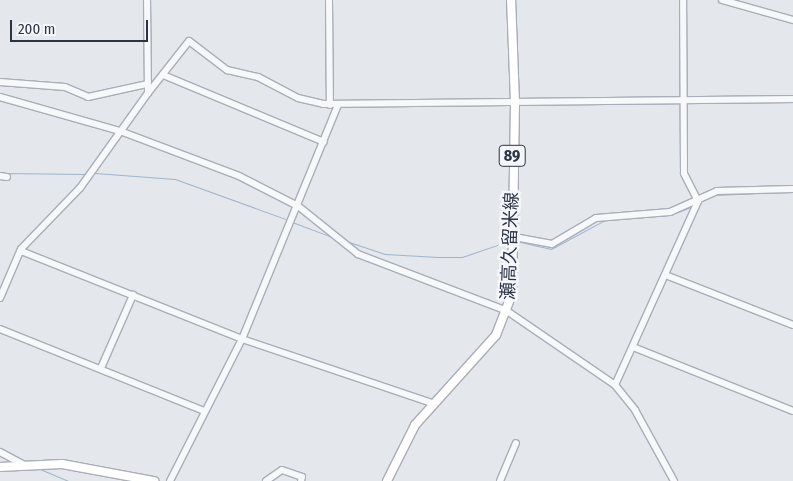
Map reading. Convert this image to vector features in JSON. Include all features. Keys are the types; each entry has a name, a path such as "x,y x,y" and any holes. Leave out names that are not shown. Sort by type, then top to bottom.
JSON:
{"main road":[{"name":"瀬高久留米線","path":"388,481 408,435 432,404 483,350 507,311 512,294 509,236 515,102 511,0"},
{"path":"0,466 62,464 154,481"}],"street":[{"path":"147,0 148,94"},
{"path":"329,0 330,105"},
{"path":"615,385 693,220 697,198 684,173 682,99 684,0"},
{"path":"722,0 793,20"},
{"path":"0,298 21,251 80,188 189,41 227,70 258,77 298,98 330,105 682,99 793,100"},
{"path":"163,75 324,142"},
{"path":"0,82 65,87 88,97 148,84"},
{"path":"0,97 120,132 239,176 298,206 358,254 507,311 615,385 635,410 674,481"},
{"path":"170,481 242,339 292,222 338,105"},
{"path":"509,236 552,244 596,218 670,212 697,198 717,191 793,189"},
{"path":"21,251 242,339 432,404"},
{"path":"668,276 793,325"},
{"path":"101,368 133,295"},
{"path":"0,328 204,411"},
{"path":"633,347 793,411"},
{"path":"500,481 516,443"},
{"path":"0,452 26,466"},
{"path":"266,481 282,470 302,477 301,481"}],"waterway":[{"path":"0,173 86,174"},
{"path":"95,173 175,179 288,220"},
{"path":"714,195 760,193"},
{"path":"678,212 693,206"},
{"path":"634,218 665,215"},
{"path":"516,241 551,249 605,220"},
{"path":"292,222 332,237"},
{"path":"346,241 385,254 438,257 462,257 509,241"},
{"path":"40,469 68,481"}]}
